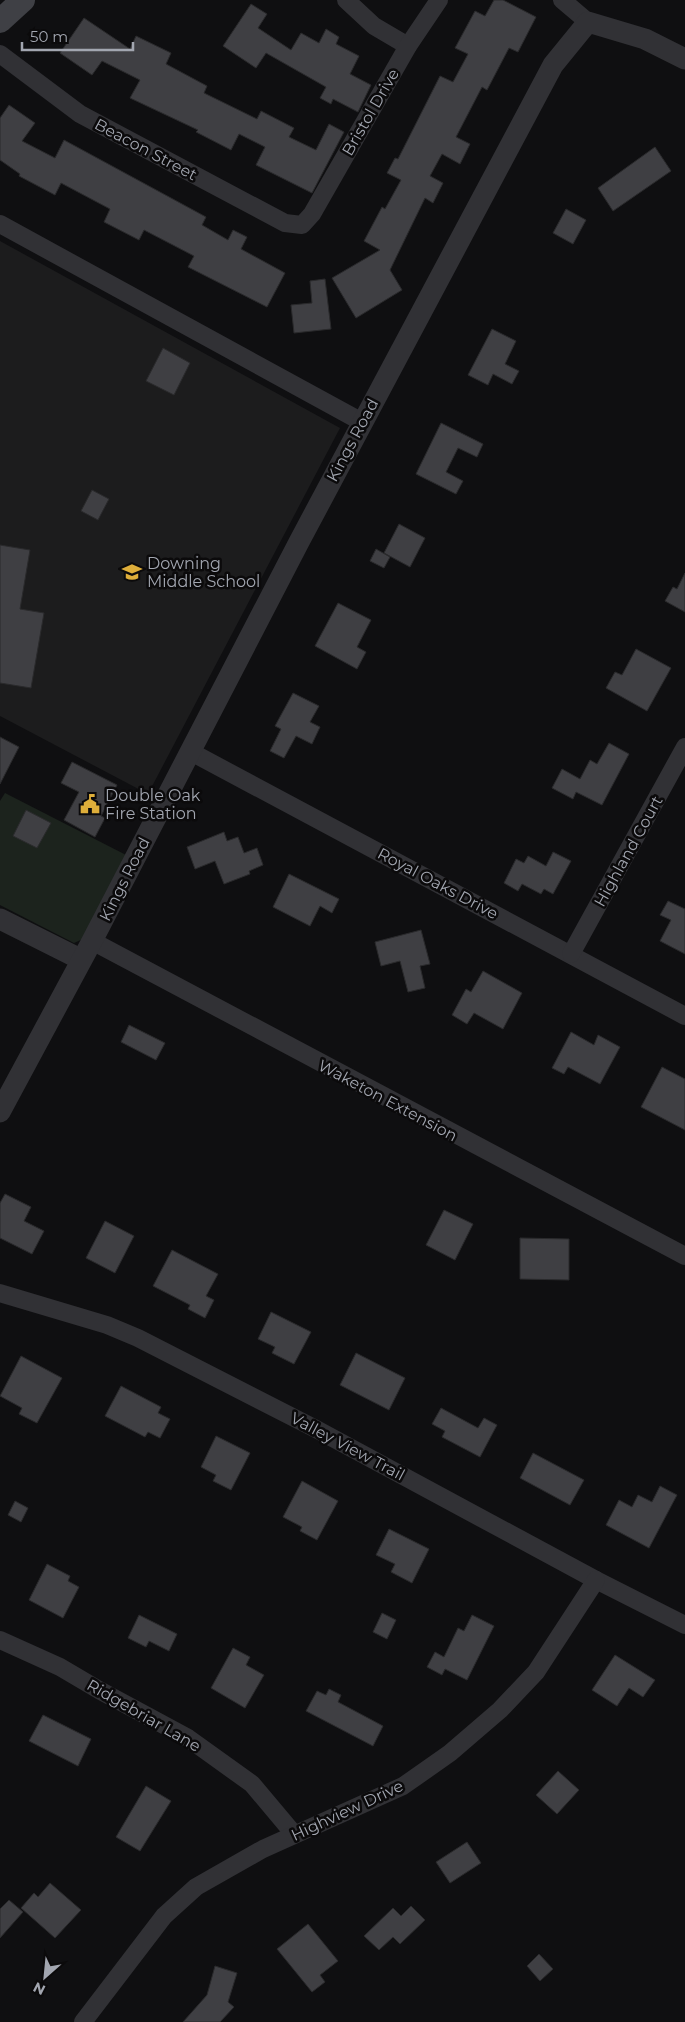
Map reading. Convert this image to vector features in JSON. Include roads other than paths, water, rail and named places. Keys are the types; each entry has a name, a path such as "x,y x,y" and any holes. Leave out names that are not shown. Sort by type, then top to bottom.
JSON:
{"main road":[{"path":"0,21 23,0"}],"street":[{"path":"346,0 374,26 408,46"},
{"name":"Bristol Drive","path":"302,225 312,214 408,46 440,0"},
{"path":"562,0 588,22 645,39 685,59"},
{"name":"Kings Road","path":"0,1112 80,959 92,941 362,422 553,65 588,22"},
{"name":"Beacon Street","path":"0,54 80,114 285,223 302,225"},
{"path":"0,224 362,422"},
{"name":"Highland Court","path":"571,954 685,747"},
{"name":"Royal Oaks Drive","path":"191,752 685,1016"},
{"path":"0,919 80,959"},
{"name":"Waketon Extension","path":"92,941 685,1256"},
{"name":"Valley View Trail","path":"0,1293 107,1325 138,1338 316,1428 596,1580 685,1625"},
{"name":"Highview Drive","path":"83,2022 164,1916 190,1893 222,1870 294,1834 402,1786 450,1753 515,1696 536,1672 596,1580"},
{"name":"Ridgebriar Lane","path":"0,1640 60,1667 188,1738 252,1784 294,1834"}],"place":[{"name":"Downing Middle School","path":"132,572"},
{"name":"Double Oak Fire Station","path":"90,804"}]}
